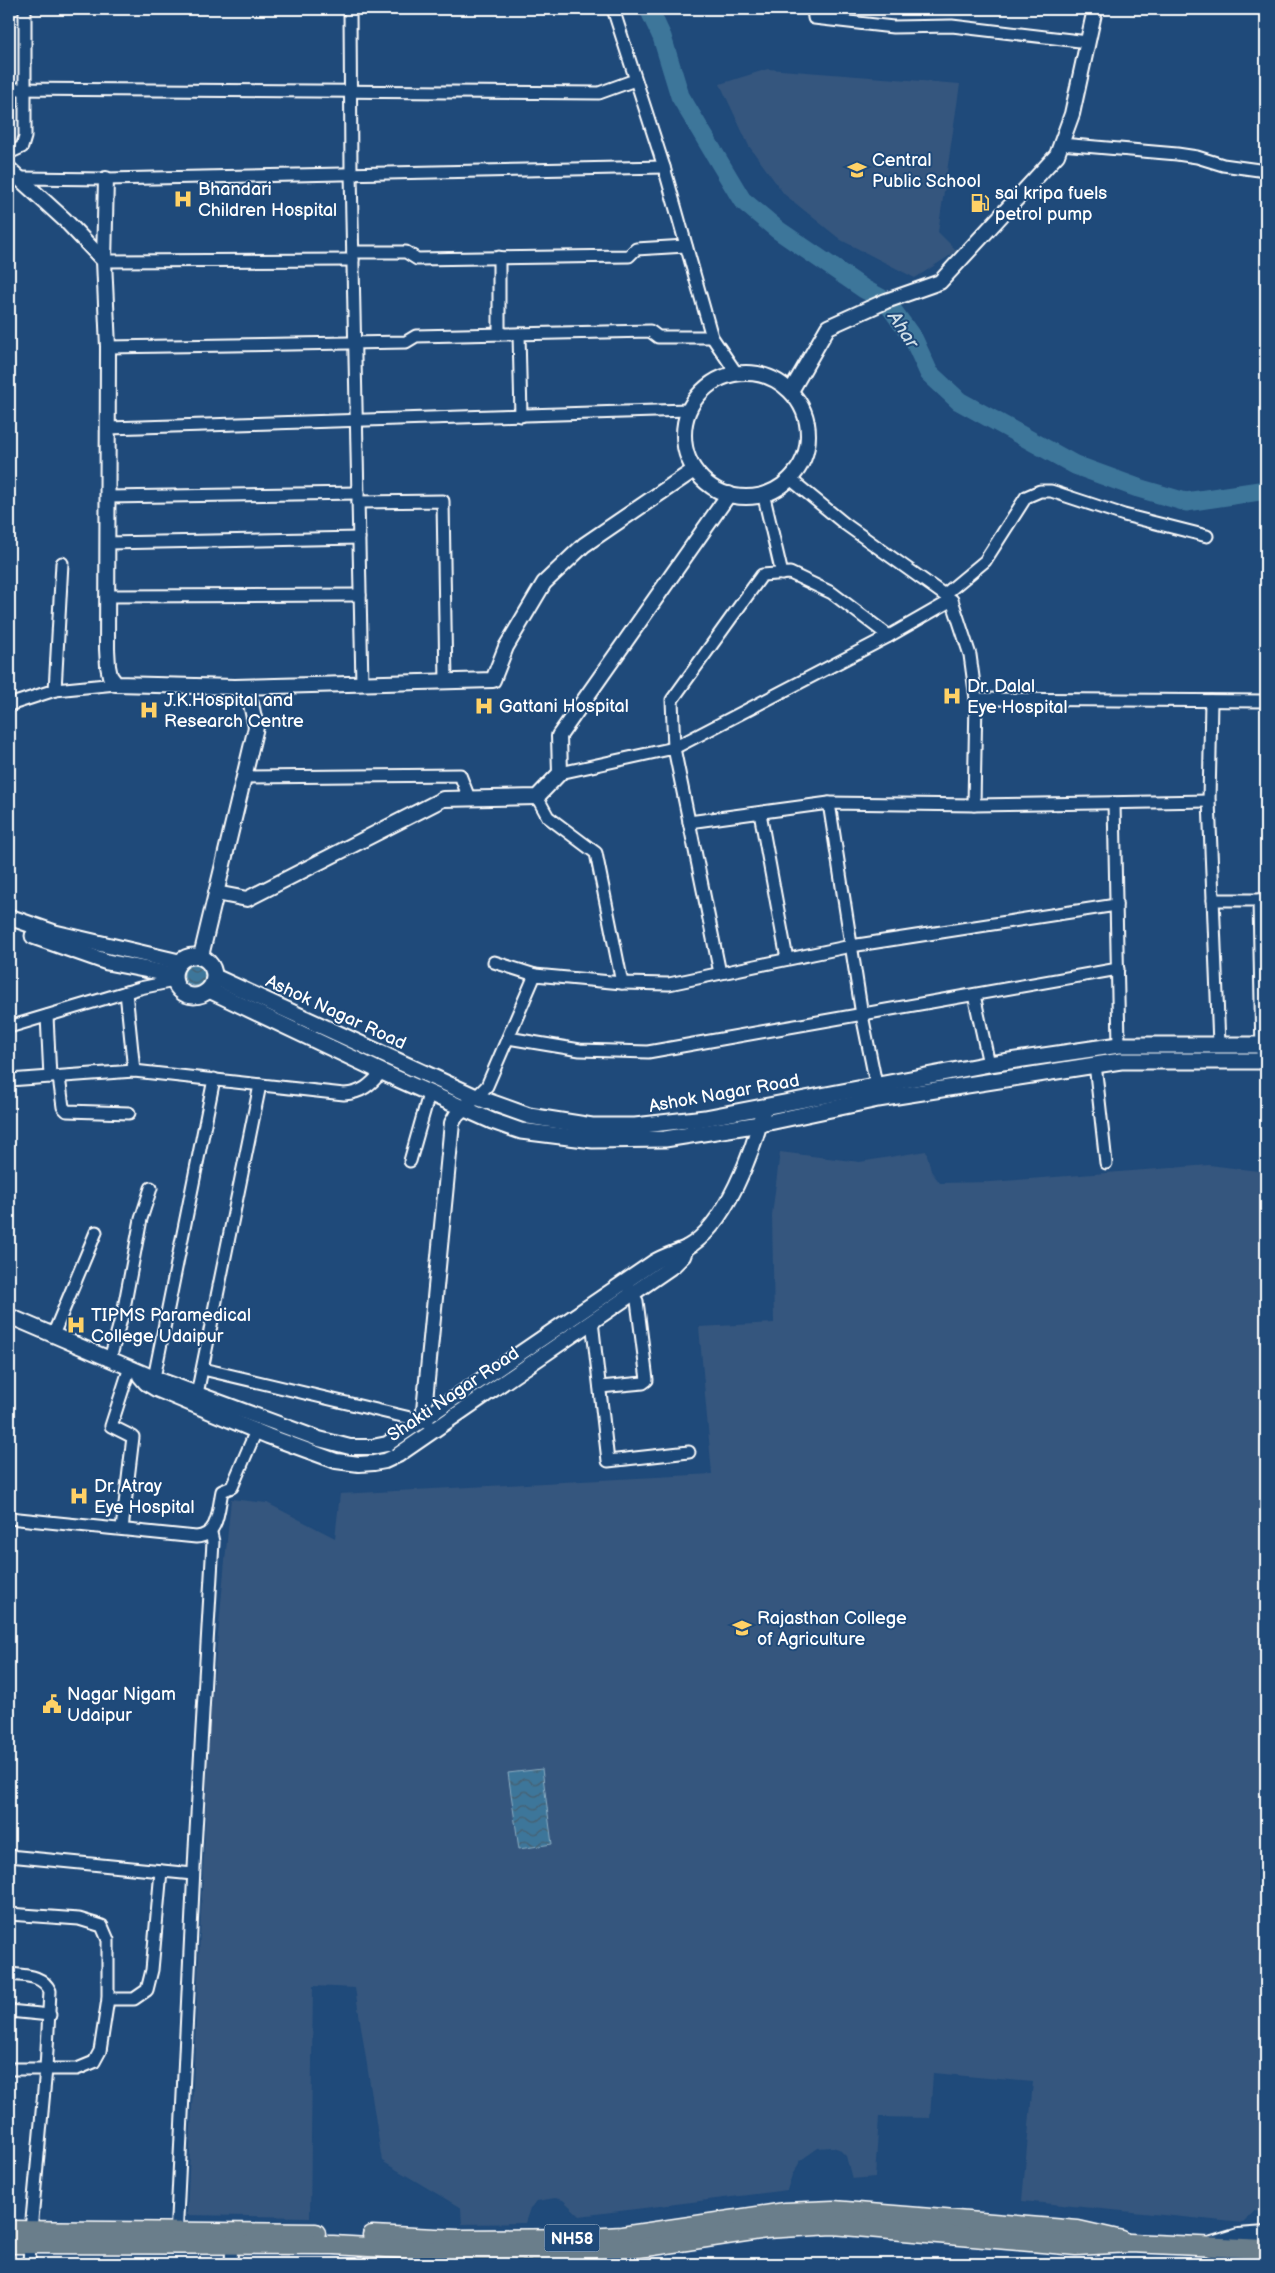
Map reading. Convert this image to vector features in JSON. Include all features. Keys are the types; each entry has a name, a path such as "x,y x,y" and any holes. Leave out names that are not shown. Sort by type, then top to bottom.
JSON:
{"highway":[{"name":"NH58","path":"9,2230 30,2237 586,2238 622,2236 785,2212 833,2210 1078,2230 1130,2242 1266,2248"},
{"name":"NH58","path":"9,2244 30,2237"}],"main road":[{"path":"9,916 176,973"},
{"path":"9,926 108,962 176,973"},
{"path":"201,956 210,962 212,984 196,996 189,996 182,992 176,973 186,957 201,956"},
{"path":"212,984 382,1072 463,1109 521,1130 611,1141 665,1139 760,1124 878,1099 1095,1064 1121,1061 1264,1061"},
{"name":"Ashok Nagar Road","path":"212,984 476,1097 530,1116 573,1124 607,1126 667,1124 989,1064 1119,1045 1264,1045"}],"street":[{"path":"9,153 22,147 26,138 25,9"},
{"path":"350,9 354,343 362,684"},
{"path":"613,9 664,167 712,337 737,374"},
{"path":"813,9 814,18 893,27 952,26 1088,42"},
{"path":"791,392 828,327 886,300 940,282 1057,155 1072,114 1095,9"},
{"path":"9,89 599,93 635,80"},
{"path":"1061,144 1177,154 1197,157 1223,165 1266,171"},
{"path":"14,174 106,178 664,167"},
{"path":"14,174 65,220 104,261 353,256 406,252 417,260 629,256 636,249 686,246"},
{"path":"106,178 104,261 108,346 108,666 110,676 116,684"},
{"path":"499,258 499,334"},
{"path":"108,346 406,342 416,336 650,331 658,336 712,337"},
{"path":"519,334 521,416"},
{"path":"737,374 760,374 780,382 791,392 803,410 808,434 805,455 797,471 781,486 755,496 734,496 713,488 694,470 685,450 684,431 688,410 707,386 726,376 737,374"},
{"path":"108,428 688,410"},
{"path":"9,705 55,690 116,684 235,687 493,680 506,648 544,583 584,545 694,470"},
{"path":"789,478 845,524 948,598 970,655 976,699 974,805"},
{"path":"216,893 248,899 443,799 537,797 560,773 674,748 889,636 948,598 985,561 1026,497 1040,491 1051,491 1124,516 1207,536"},
{"path":"763,493 782,574"},
{"path":"560,773 559,736 729,494"},
{"path":"108,497 358,497 443,501 446,682"},
{"path":"107,542 359,538"},
{"path":"55,690 62,563"},
{"path":"720,973 674,748 672,700 762,575 790,573 832,593 889,636"},
{"path":"108,596 360,595"},
{"path":"201,956 256,727 251,704 235,687"},
{"path":"976,699 1266,701"},
{"path":"1212,701 1209,801 1219,1044"},
{"path":"244,777 460,775 469,798"},
{"path":"537,797 548,817 596,853 622,982"},
{"path":"689,822 829,803 974,805 1209,801"},
{"path":"829,803 862,1016 876,1084"},
{"path":"1114,803 1119,1045"},
{"path":"760,813 786,959"},
{"path":"1213,900 1262,900 1264,1061"},
{"path":"494,962 535,975 669,984 852,946 1116,905"},
{"path":"508,1038 580,1050 648,1052 862,1016 1118,969"},
{"path":"9,1027 126,992 176,973"},
{"path":"435,1429 427,1418 426,1384 452,1123 454,1118 487,1086 535,975"},
{"path":"126,992 134,1070"},
{"path":"974,995 989,1064"},
{"path":"47,1016 54,1077 62,1107 67,1111 130,1113"},
{"path":"1095,1064 1106,1163"},
{"path":"9,1080 134,1070 260,1085 355,1093 367,1088 382,1072"},
{"path":"154,1378 214,1079"},
{"path":"197,1394 260,1085"},
{"path":"410,1161 430,1094"},
{"name":"Shakti Nagar Road","path":"132,1368 150,1386 256,1431 336,1461 359,1464 392,1459 592,1321 658,1259 686,1248 714,1221 728,1203 760,1124 764,1107"},
{"path":"110,1359 124,1308 141,1219 151,1188"},
{"path":"53,1335 96,1232"},
{"path":"600,1387 643,1383 647,1380 637,1304 629,1287"},
{"name":"Shakti Nagar Road","path":"9,1316 154,1378 302,1433 350,1447 372,1447 387,1444 629,1287"},
{"path":"592,1321 608,1460 689,1452"},
{"path":"122,1529 134,1437 111,1426 132,1368"},
{"path":"203,1369 427,1418"},
{"path":"176,2238 193,1874 213,1542 210,1533 222,1491 232,1487 256,1431"},
{"path":"9,1518 196,1537 210,1533"},
{"path":"9,1856 193,1874"},
{"path":"108,1999 134,1999 147,1990 152,1970 161,1871"},
{"path":"9,1914 79,1919 102,1926 108,1940 108,1999 100,2050 94,2062 77,2069 9,2069"},
{"path":"9,1974 34,1976 47,1984 50,1991 46,2069 29,2264"},
{"path":"9,2012 50,2015"},
{"path":"1206,2246 1238,2236 1266,2234"},
{"path":"231,2264 232,2238"},
{"path":"1206,2246 1236,2260 1258,2264"}],"shaded area":[{"name":"Central Public School","path":"768,69 960,84 938,232 957,251 915,278 841,240 784,194 749,146 720,84"},
{"name":"Rajasthan College of Agriculture","path":"926,1151 931,1171 940,1183 991,1182 1209,1165 1266,1172 1266,2212 1255,2211 1243,2223 1022,2201 1033,2082 933,2073 930,2118 879,2117 875,2177 852,2179 846,2156 839,2149 832,2147 818,2148 801,2160 792,2175 787,2190 580,2216 563,2200 555,2198 537,2201 530,2208 525,2223 462,2224 461,2208 382,2161 355,1988 313,1986 310,2217 187,2215 210,1717 231,1499 267,1503 335,1538 340,1494 712,1474 699,1327 774,1323 772,1215 780,1152 860,1162"}],"water":[{"path":"195,964 205,971 206,975 199,985 195,986 185,979 184,975 191,965"},
{"path":"542,1769 552,1844 519,1849 508,1773"}],"waterway":[{"name":"Ahar","path":"649,9 662,37 680,96 742,200 778,230 864,289 886,301 914,340 929,373 959,401 1075,465 1138,488 1186,502 1266,490"}],"place":[{"name":"Central Public School","path":"857,170"},
{"name":"Bhandari Children Hospital","path":"183,199"},
{"name":"sai kripa fuels petrol pump","path":"980,203"},
{"name":"Dr. Dalal Eye Hospital","path":"952,696"},
{"name":"Gattani Hospital","path":"484,706"},
{"name":"J.K.Hospital and Research Centre","path":"149,710"},
{"name":"TIPMS Paramedical College Udaipur","path":"76,1325"},
{"name":"Dr. Atray Eye Hospital","path":"79,1496"},
{"name":"Rajasthan College of Agriculture","path":"742,1628"},
{"name":"Nagar Nigam Udaipur","path":"52,1704"}]}
